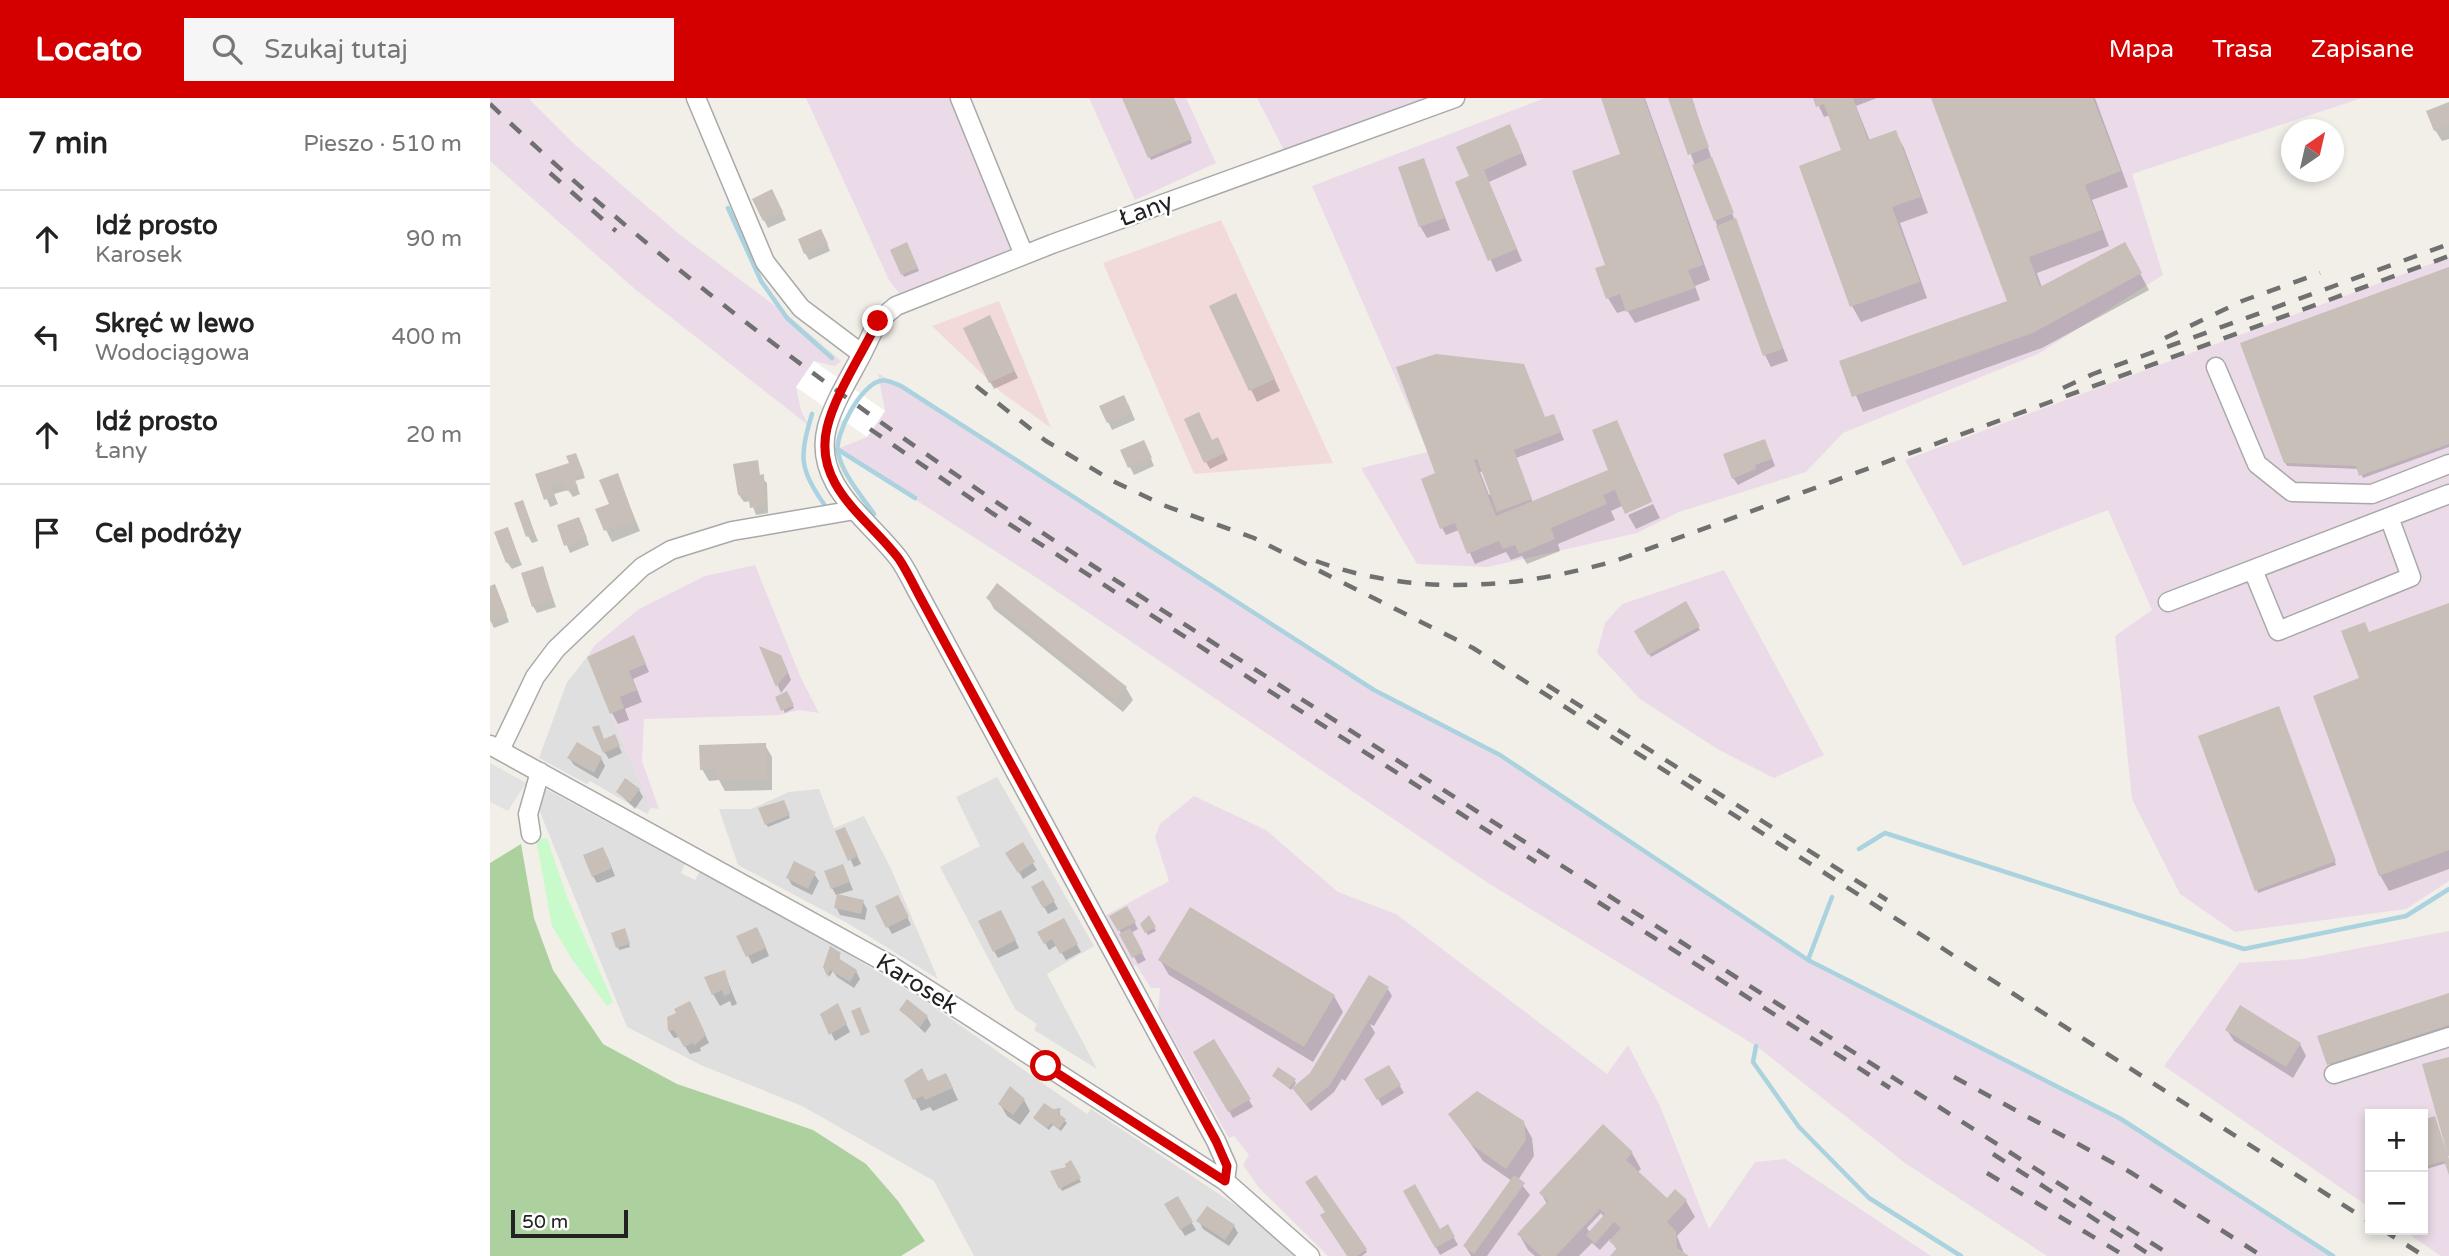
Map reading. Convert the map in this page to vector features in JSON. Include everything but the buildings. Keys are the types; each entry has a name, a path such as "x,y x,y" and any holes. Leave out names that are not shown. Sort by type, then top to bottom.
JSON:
{"street":[{"path":"696,98 765,262 801,308 862,354"},
{"path":"960,98 1024,256"},
{"name":"Łany","path":"1225,1181 1227,1166 1216,1141 920,597 899,560 831,478 825,446 831,414 878,321 896,306 1024,256 1455,98"},
{"path":"2216,367 2257,464 2292,492 2372,494 2449,464"},
{"path":"2168,602 2449,494"},
{"name":"Karosek","path":"855,510 732,531 671,550 642,567 556,649 535,677 495,748 890,965 1225,1181 1310,1256"},
{"path":"2253,570 2278,631 2411,577 2389,517"},
{"path":"531,834 528,814 540,772"},
{"path":"2334,1074 2449,1037"}],"shaded area":[{"path":"490,98 528,98 573,143 679,234 790,317 841,361 835,366 814,361 796,387 801,410 808,425 636,290 490,161"},
{"path":"806,98 970,98 1030,245 899,293 889,280"},
{"path":"1089,98 1186,98 1216,163 1135,200"},
{"path":"1257,98 1434,98 1285,152"},
{"path":"1545,98 2362,98 2298,119 2281,119 2281,125 2132,174 2163,275 2038,354 1843,433 1806,472 1679,512 1637,533 1488,567 1417,564 1361,468 1428,452 1312,186"},
{"path":"1221,220 1333,463 1194,474 1103,263"},
{"path":"2449,257 2449,881 2406,909 2235,932 2180,894 2132,799 2115,636 2152,610 2108,510 1963,566 1905,460"},
{"path":"999,301 1051,428 1001,392 932,326"},
{"path":"878,373 1374,690 1500,755 1808,960 2121,1119 2333,1256 2047,1256 1905,1163 1756,1046 1488,883 1043,582 837,449 867,437 885,411"},
{"path":"755,565 801,678 819,713 799,710 780,715 644,719 642,761 659,809 651,808 587,657 595,645 639,609 705,576"},
{"path":"1724,570 1824,755 1774,778 1719,750 1640,699 1597,653 1605,623 1622,604"},
{"path":"587,657 651,808 647,814 590,781 587,784 539,758 567,682"},
{"path":"490,763 526,783 508,811 490,802"},
{"path":"997,777 1094,946 1047,974 1097,1069 1034,1030 1037,1024 1015,1009 940,867 980,846 956,797"},
{"path":"542,787 685,864 681,873 695,880 700,871 822,938 921,998 1087,1114 1091,1109 1243,1210 1294,1256 974,1256 934,1181 802,1106 701,1065 627,1027 538,807"},
{"path":"819,789 834,828 864,816 892,871 938,979 849,924 738,865 719,809 751,809 789,792"},
{"path":"1194,796 1266,830 1338,892 1396,914 1607,1074 1628,1045 1660,1106 1709,1229 1755,1162 1785,1159 1931,1256 1328,1256 1259,1188 1243,1165 1249,1155 1234,1136 1229,1138 1158,1012 1160,988 1151,988 1136,965 1132,967 1104,916 1169,881 1155,837 1160,824"},
{"path":"2449,931 2449,1256 2441,1256 2410,1235 2428,1235 2428,1109 2365,1109 2365,1205 2164,1066 2239,963 2303,959"}],"green space":[{"path":"547,838 567,897 613,1002 607,1006 572,959 552,926 536,839"},
{"path":"521,844 534,918 553,970 603,1044 677,1084 813,1130 866,1164 898,1201 925,1241 901,1256 490,1256 490,863"}],"pier":[{"path":"814,361 885,411 867,437 796,387"}],"waterway":[{"path":"728,208 761,281 787,318 832,358"},
{"path":"874,514 844,469 838,445 840,434 857,401 873,384 885,381 901,386 1374,690 1500,755 1808,960 2121,1119 2333,1256"},
{"path":"812,414 805,440 804,461 809,481 824,504"},
{"path":"837,449 915,498"},
{"path":"1859,849 1885,833 2244,949 2406,916 2449,889"},
{"path":"1808,960 1832,897"},
{"path":"1756,1046 1753,1062 1799,1127 1869,1198 1961,1256"}],"railway":[{"path":"490,104 633,232 707,292 783,351 938,463 1098,569 2172,1256"},
{"path":"550,173 616,231"},
{"path":"2063,388 2093,374 2449,244"},
{"path":"1316,561 1391,580 1429,584 1505,583 1581,570 1618,560 2449,256"},
{"path":"2165,338 2242,301 2320,273"},
{"path":"976,386 1046,441 1113,481 1163,505 1254,538 1473,648 2365,1219"},
{"path":"870,429 992,513 1536,862"},
{"path":"1547,685 1887,900"},
{"path":"1598,902 1890,1088"},
{"path":"1954,1077 2130,1172 2262,1256"},
{"path":"1993,1154 2152,1256"},
{"path":"1987,1173 2125,1256"},
{"path":"2391,1235 2424,1256"}],"route":[{"path":"878,321 826,429 826,462 831,478 841,495 899,560 920,597 1216,1141 1227,1166 1225,1181 1046,1066"}]}
